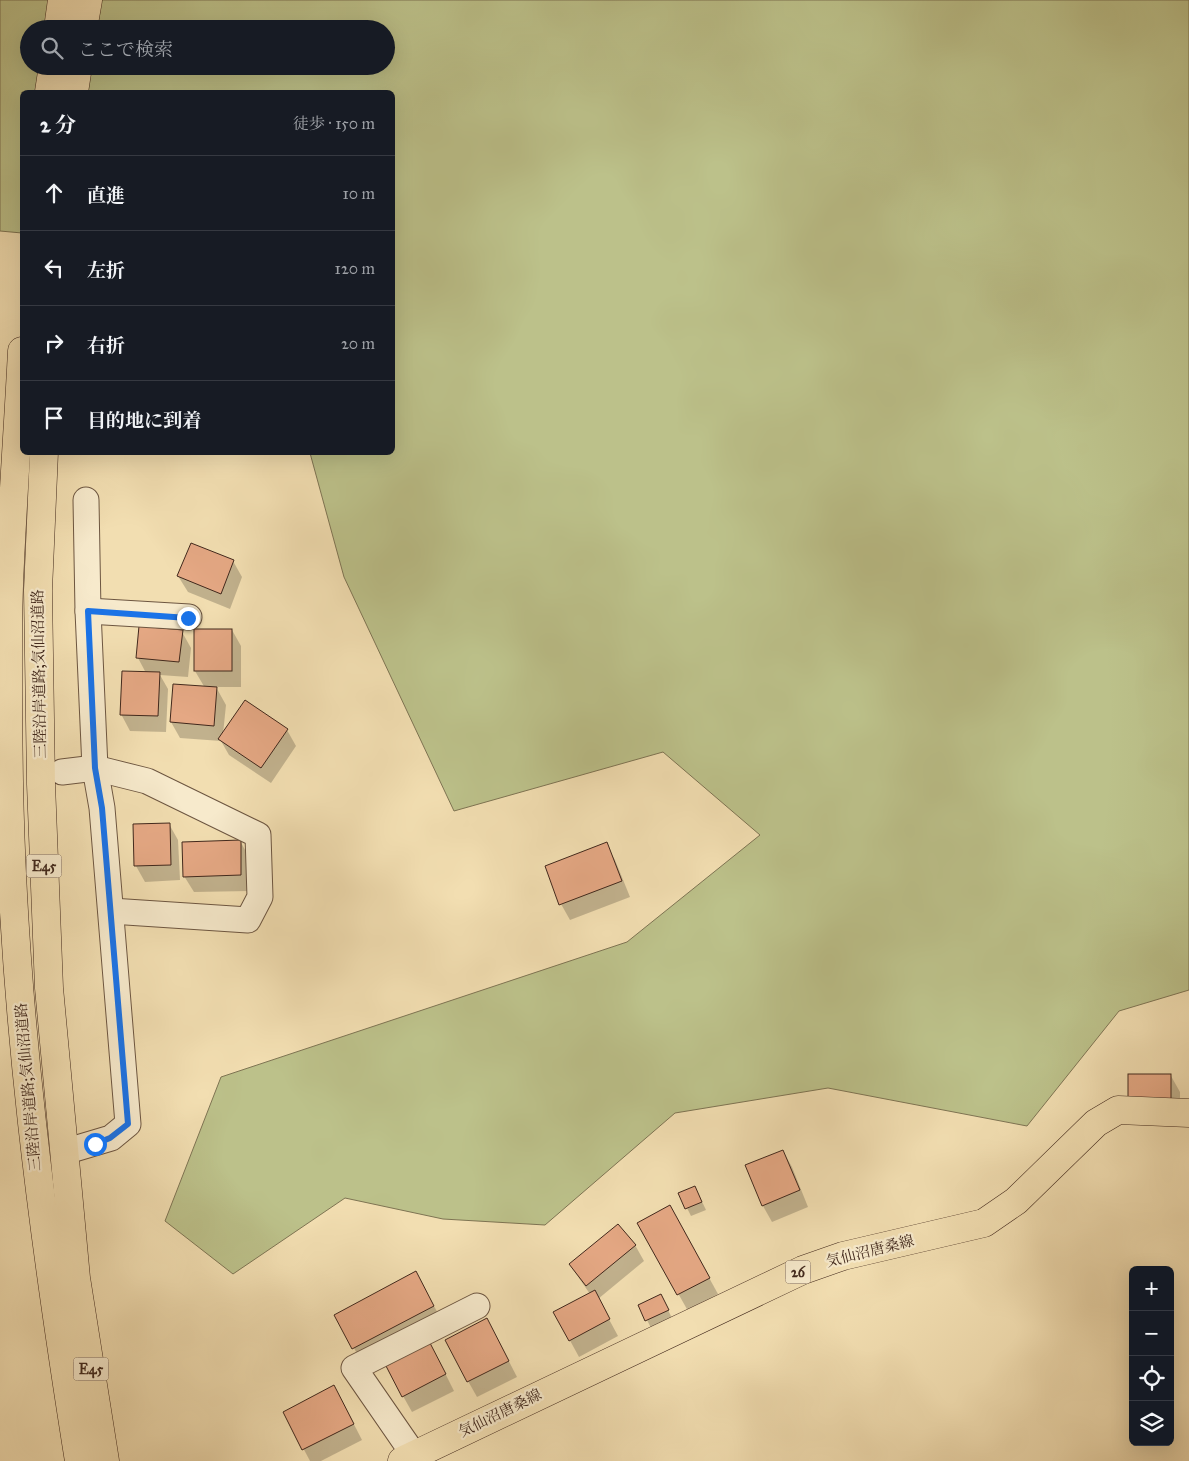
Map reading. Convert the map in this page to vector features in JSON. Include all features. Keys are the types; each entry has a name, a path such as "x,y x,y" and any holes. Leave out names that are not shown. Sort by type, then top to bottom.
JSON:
{"main road":[{"path":"59,20 62,0"},
{"path":"85,20 88,0"},
{"path":"49,90 52,75"},
{"path":"74,90 77,75"},
{"name":"三陸沿岸道路;気仙沼道路","path":"20,387 9,588 9,784 19,988 35,1164 105,1461"},
{"name":"三陸沿岸道路;気仙沼道路","path":"44,455 38,590 41,784 49,988 64,1152 63,1278 79,1461"},
{"name":"気仙沼唐桑線","path":"408,1458 803,1270 843,1256 984,1223 1016,1201 1096,1122 1118,1110 1189,1114"}],"street":[{"path":"64,1152 110,1138 128,1124 102,808 95,768 88,611 86,500"},
{"path":"88,611 188,618"},
{"path":"62,772 95,768 147,781 258,835 260,897 248,920 111,911"},
{"path":"408,1458 354,1368 477,1306"}],"green space":[{"path":"0,0 1189,0 1189,990 1119,1011 1027,1126 828,1088 675,1113 545,1225 443,1219 345,1198 233,1274 165,1221 221,1077 627,942 760,835 663,752 454,811 344,577 311,455 395,455 395,90 20,90 20,233 0,231"}],"building":[{"path":"191,543 234,560 221,594 177,576"},
{"path":"139,626 183,630 179,662 136,658"},
{"path":"194,629 232,629 232,671 194,671"},
{"path":"122,671 160,672 158,716 120,715"},
{"path":"173,684 217,687 214,726 170,722"},
{"path":"245,700 288,729 261,768 218,739"},
{"path":"170,823 171,865 134,866 133,824"},
{"path":"241,840 241,875 183,877 182,842"},
{"path":"607,842 622,881 559,905 545,866"},
{"path":"1128,1074 1171,1074 1171,1100 1128,1100"},
{"path":"783,1150 800,1190 762,1206 745,1165"},
{"path":"695,1186 702,1202 685,1209 678,1193"},
{"path":"670,1205 710,1278 677,1295 637,1223"},
{"path":"618,1224 636,1245 586,1286 569,1264"},
{"path":"416,1271 434,1306 352,1349 334,1315"},
{"path":"595,1290 610,1319 569,1341 553,1312"},
{"path":"661,1294 669,1310 645,1321 638,1305"},
{"path":"487,1318 509,1361 467,1382 445,1340"},
{"path":"430,1343 446,1374 402,1397 386,1366"},
{"path":"334,1385 354,1424 302,1450 283,1412"}],"route":[{"path":"95,1144 110,1138 128,1124 124,1053 102,808 95,768 88,611 188,618"}]}
